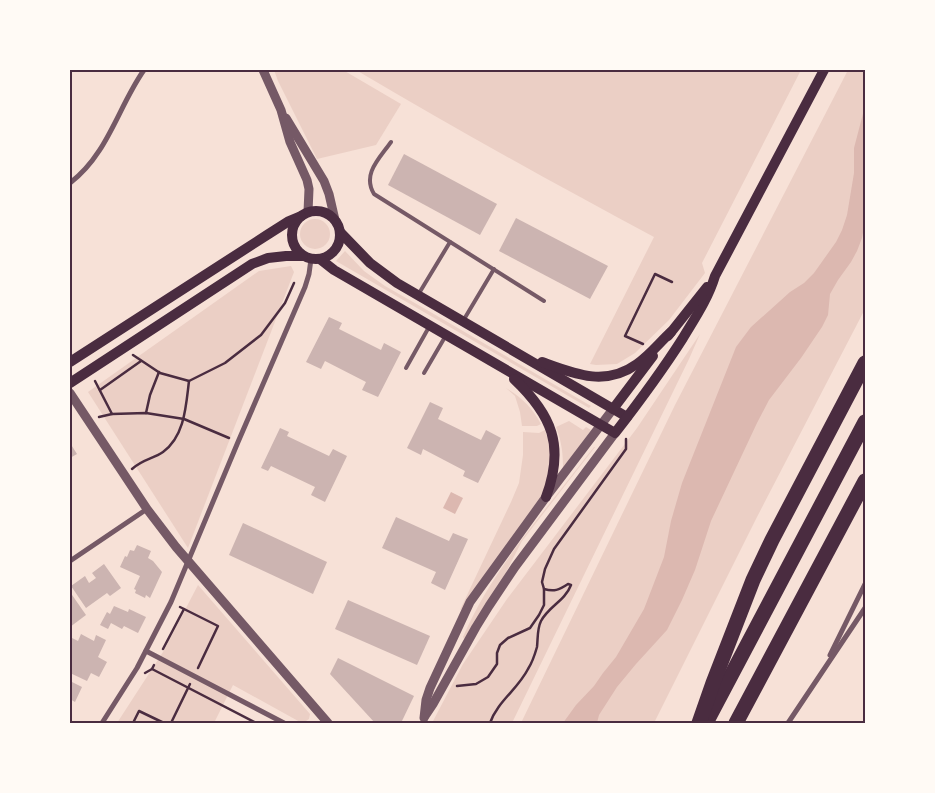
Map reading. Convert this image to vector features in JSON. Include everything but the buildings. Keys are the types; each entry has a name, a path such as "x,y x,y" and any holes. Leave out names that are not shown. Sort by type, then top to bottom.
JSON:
{"highway":[{"path":"699,723 753,580 865,362"},
{"path":"706,723 865,422"},
{"path":"736,723 865,481"}],"main road":[{"path":"305,214 296,222 293,229 292,237 298,251 615,432 667,363 695,318 710,291 715,276 824,70"},
{"path":"70,362 289,221 318,211 327,214 335,220 340,232 340,239 338,246 327,256 312,258 286,256 268,258 252,264 70,383"},
{"path":"340,232 370,263 397,283 626,417"},
{"path":"613,409 715,276"},
{"path":"520,354 580,375 592,377 605,376 626,370 636,364 671,332"},
{"path":"496,364 525,390 539,406 549,425 554,443 554,461 553,473 546,496"}],"street":[{"path":"70,183 85,169 103,147 132,89 144,70"},
{"path":"263,70 281,110 324,181 335,220"},
{"path":"281,110 290,142 307,180 309,189 305,214"},
{"path":"102,723 132,677 171,602 305,287 312,258"},
{"path":"70,392 147,509 188,561 326,722"},
{"path":"422,721 430,688 470,602 546,496 613,409"},
{"path":"422,721 488,606 615,432"},
{"path":"70,561 147,509"},
{"path":"821,674 865,584"},
{"path":"788,723 865,608"},
{"path":"146,651 284,723"}],"lane":[{"path":"391,142 370,172 370,188 374,194 544,300"},
{"path":"418,295 450,242"},
{"path":"463,321 494,269"},
{"path":"406,368 430,325"},
{"path":"424,373 446,335"}],"path":[{"path":"653,349 625,336 655,274 672,282"},
{"path":"124,348 158,372 189,381 225,363 261,335 285,303 295,283"},
{"path":"100,390 141,361"},
{"path":"146,413 158,372"},
{"path":"95,380 112,414"},
{"path":"125,475 139,462 163,452 176,438 184,419 189,381"},
{"path":"88,419 112,414 146,413 184,419 238,442"},
{"path":"457,686 476,684 488,677 496,664 500,645 508,638 530,628 539,615 544,605 542,582 545,568 554,549 626,449 626,417"},
{"path":"490,723 497,709 520,683 529,668 537,647 538,629 542,620 562,600 571,585 568,584 552,592 544,589"},
{"path":"171,602 218,626 171,723"},
{"path":"143,678 146,672 152,669 184,608"},
{"path":"152,669 256,723"},
{"path":"133,723 139,711 164,723"}],"shaded area":[{"path":"274,70 343,70 401,104 376,145 317,159"},
{"path":"356,70 801,70 702,263 705,273 669,320 635,353 617,364 596,365 590,364 654,237 504,155"},
{"path":"848,70 865,70 865,309 757,517 654,723 521,723 675,405"},
{"path":"865,106 865,222 857,251 830,294 828,315 801,358 769,400 757,423 711,521 695,570 667,630 617,687 599,715 597,723 563,723 616,657 644,609 664,557 671,521 682,483 736,347 751,327 814,273 836,242 842,230 847,215 854,173 854,148"},
{"path":"315,219 326,223 330,234 326,245 315,249 304,245 300,234 304,223"},
{"path":"345,251 364,271 385,286 591,406 589,408 336,261"},
{"path":"291,266 294,272 188,548 88,392 259,271"},
{"path":"700,334 512,723 432,723 463,664 507,599 637,428"},
{"path":"506,388 526,404 541,424 537,426 522,426 515,396"},
{"path":"569,421 583,430 586,427 591,430 563,470 562,448 556,427"},
{"path":"545,430 550,447 550,468 541,500 460,610 519,483 523,455 523,432 539,433"},
{"path":"594,447 522,541 502,580 464,639 463,637 479,605 507,560"},
{"path":"451,492 463,498 455,514 443,508"},
{"path":"198,585 310,714 309,719 300,722 233,685 214,723 117,723 163,652"}]}
